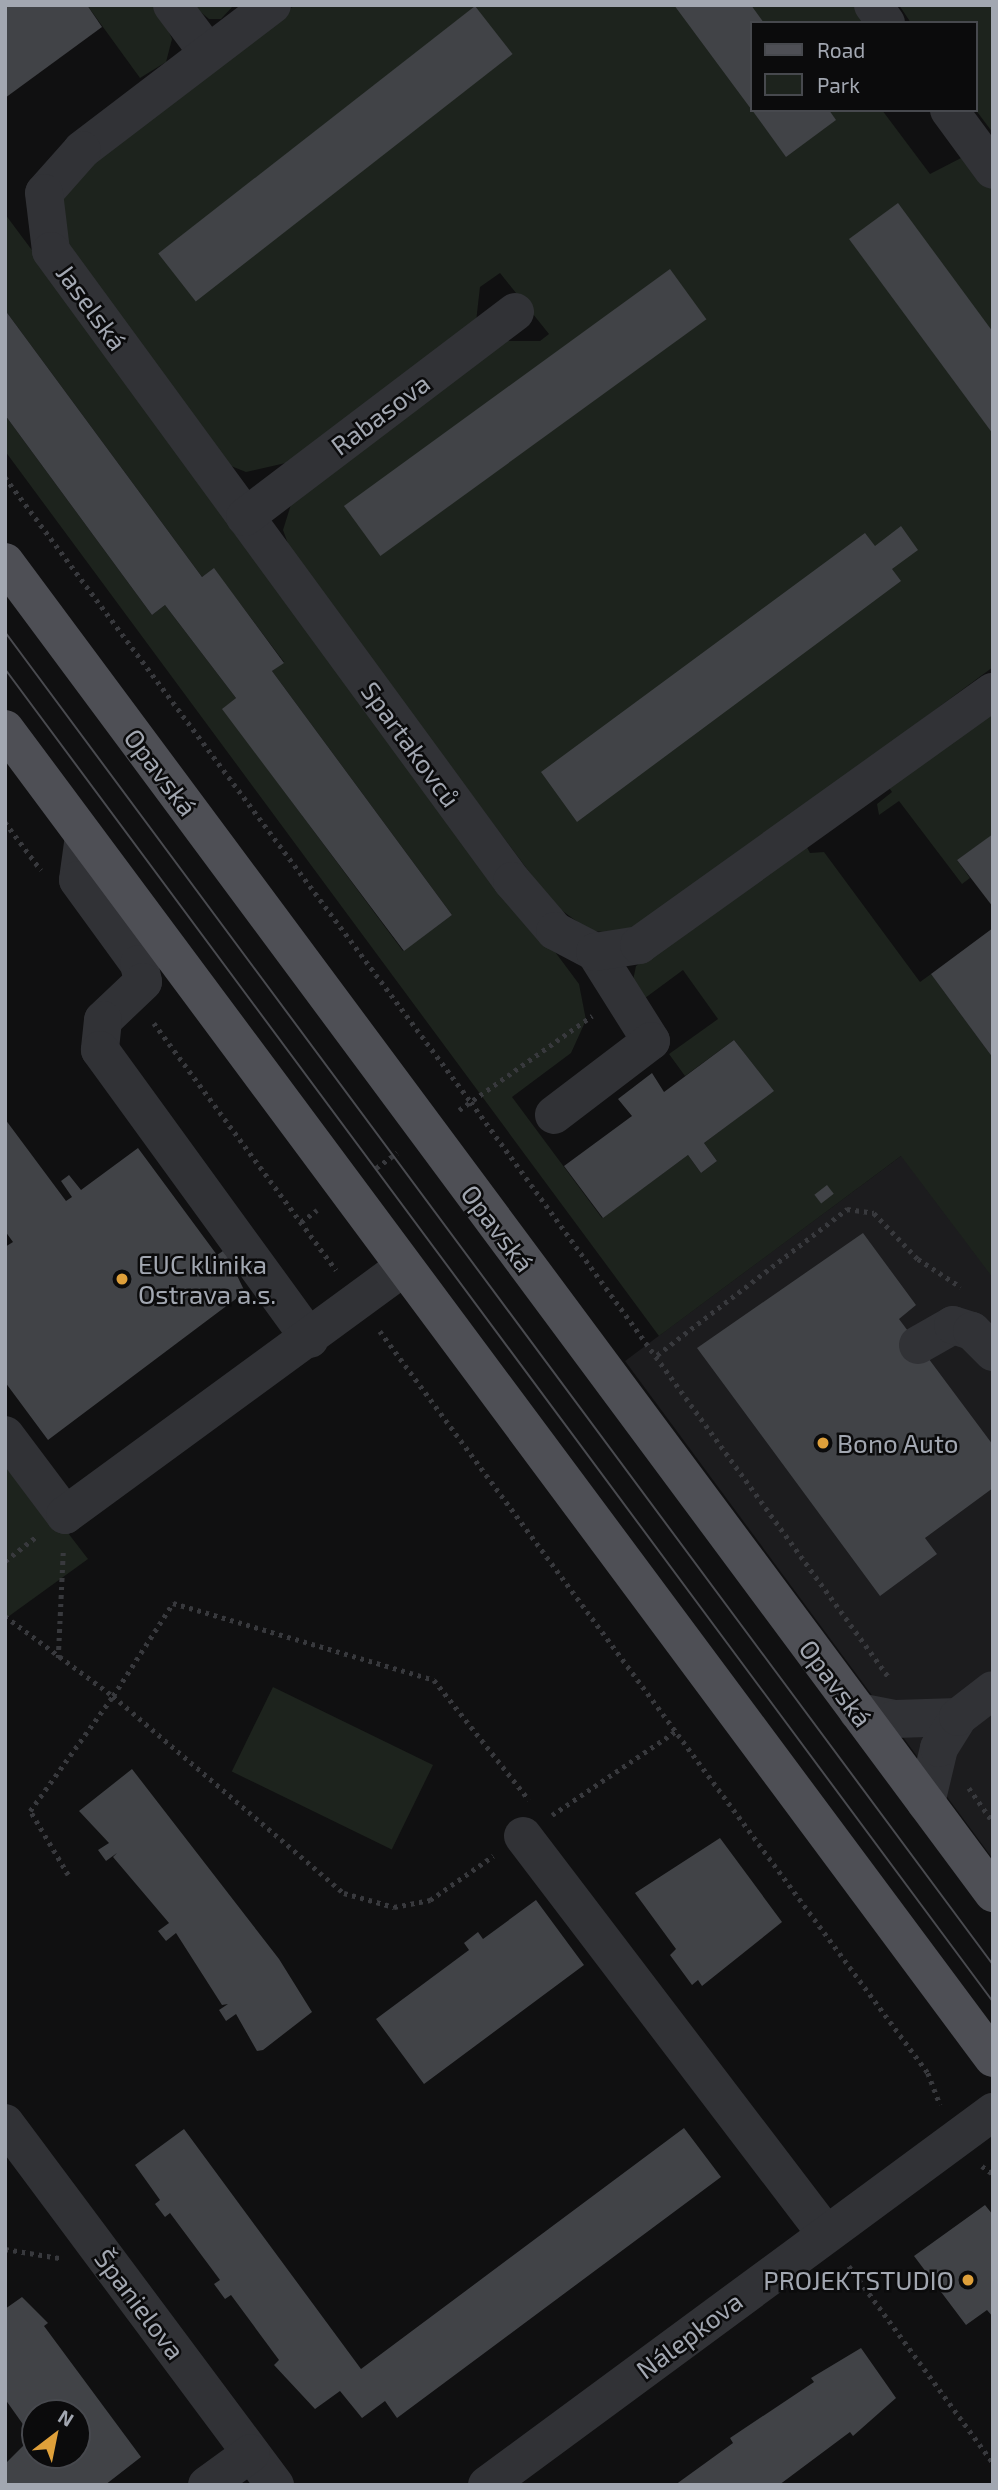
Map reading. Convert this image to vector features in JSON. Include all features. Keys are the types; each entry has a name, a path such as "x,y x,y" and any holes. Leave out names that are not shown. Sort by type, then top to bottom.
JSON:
{"main road":[{"name":"Opavská","path":"5,562 993,1893"},
{"path":"5,729 993,2058"}],"street":[{"path":"172,5 208,53"},
{"name":"Jaselská","path":"245,517 51,251 44,193 82,150 272,5"},
{"path":"873,5 885,21"},
{"path":"950,112 993,170"},
{"name":"Rabasova","path":"245,517 515,312"},
{"name":"Spartakovců","path":"245,517 512,881 555,931 595,952"},
{"path":"554,1115 651,1041 595,952 639,945 993,692"},
{"path":"84,835 78,880 139,964 143,982 134,996 103,1020 100,1050 310,1339"},
{"path":"5,1434 65,1515 310,1339 404,1267"},
{"path":"918,1345 953,1325 972,1331 993,1352"},
{"path":"926,1803 939,1728 993,1690"},
{"path":"858,1712 939,1728"},
{"path":"534,1828 826,2234"},
{"name":"Nálepkova","path":"487,2485 993,2112"},
{"name":"Španielova","path":"5,2123 275,2485"},
{"path":"207,2485 251,2453"}],"path":[{"path":"5,477 657,1356 939,1728 993,1822"},
{"path":"5,822 47,878"},
{"path":"134,996 928,2073 959,2138"},
{"path":"657,1356 853,1207 874,1213 918,1259 969,1294"},
{"path":"58,1658 65,1515"},
{"path":"68,1875 30,1811 113,1696 173,1603 435,1680 534,1828"},
{"path":"5,1615 58,1658 113,1696 344,1893 394,1907 430,1900 676,1731"},
{"path":"826,2234 993,2463"},
{"path":"5,2249 69,2260"}],"shaded area":[{"path":"993,928 993,1859 625,1361 901,1156 826,1054"}],"green space":[{"path":"87,5 157,5 172,39 166,62 140,78"},
{"path":"192,5 234,5 221,19 209,19"},
{"path":"295,5 864,5 876,21 750,21 750,112 884,112 930,174 961,158 993,182 993,667 655,917 619,933 590,931 553,904 291,552 283,530 293,498 499,341 540,341 549,334 500,273 480,287 476,322 290,462 246,472 231,466 59,232 57,213 79,166"},
{"path":"899,5 993,5 993,133 977,112 977,21 910,21"},
{"path":"5,214 579,984 586,1020 571,1053 512,1097 602,1218 688,1155 701,1173 717,1161 704,1143 773,1091 734,1040 685,1076 669,1054 718,1019 683,970 641,1001 632,985 636,966 804,842 810,853 824,852 920,982 931,974 993,1058 993,1278 901,1156 659,1336 5,451 5,415 152,615 165,605 236,698 223,709 403,951 452,915 272,671 284,662 214,569 202,577 5,310"},
{"path":"993,702 993,835 957,860 970,878 962,884 899,801 879,815 877,804 892,792 885,782"},
{"path":"5,1451 88,1559 5,1619"},
{"path":"273,1687 433,1765 392,1850 232,1771"}],"building":[{"path":"5,5 87,5 102,27 5,98"},
{"path":"674,5 751,5 763,21 750,21 750,108"},
{"path":"475,6 513,54 196,302 158,253"},
{"path":"753,112 830,112 836,120 786,157"},
{"path":"898,203 993,332 993,434 849,239"},
{"path":"670,269 706,319 380,556 344,506"},
{"path":"5,310 202,577 214,568 284,663 272,671 452,915 404,951 222,709 236,698 165,605 152,615 5,415"},
{"path":"901,526 918,550 892,569 901,581 577,822 541,772 865,533 875,546"},
{"path":"993,834 993,907 957,860"},
{"path":"993,928 993,1058 931,974"},
{"path":"734,1040 774,1091 704,1143 717,1161 701,1173 688,1155 603,1218 564,1166 632,1116 618,1099 652,1073 664,1092"},
{"name":"EUC klinika Ostrava a.s.","path":"5,1119 66,1201 72,1197 61,1181 69,1175 81,1190 138,1148 217,1255 223,1251 229,1259 245,1292 48,1440 5,1382 5,1247 13,1242 5,1231"},
{"path":"827,1185 834,1194 821,1204 814,1195"},
{"path":"863,1233 916,1305 899,1319 993,1445 993,1488 925,1538 937,1554 880,1596 697,1348"},
{"path":"132,1769 279,1959 312,2012 263,2050 257,2051 236,2014 226,2021 219,2010 228,2004 222,2005 176,1933 166,1941 158,1931 169,1923 113,1857 117,1853 106,1861 98,1850 109,1843 79,1811"},
{"path":"720,1838 782,1922 702,1986 698,1980 692,1985 670,1955 676,1949 635,1893"},
{"path":"536,1900 584,1965 424,2084 376,2019 469,1950 464,1943 478,1932 483,1939"},
{"path":"684,2128 721,2177 397,2418 385,2401 362,2418 340,2391 315,2409 274,2365 279,2360 231,2295 225,2299 214,2284 220,2280 170,2213 165,2217 155,2204 160,2200 135,2165 184,2129 361,2369"},
{"path":"985,2205 993,2215 993,2317 987,2310 966,2325 914,2256"},
{"path":"22,2297 48,2323 44,2326 141,2457 105,2485 5,2485 5,2464 21,2448 21,2469 91,2469 91,2399 21,2399 21,2422 5,2399 5,2309"},
{"path":"861,2348 896,2398 853,2436 850,2432 779,2485 675,2485 733,2443 730,2438 814,2382 811,2378"}],"tram line":[{"path":"5,632 993,1965"},
{"path":"5,669 993,2002"}],"place":[{"name":"EUC klinika Ostrava a.s.","path":"122,1279"},
{"name":"Bono Auto","path":"823,1443"},
{"name":"PROJEKTSTUDIO","path":"968,2280"}]}
